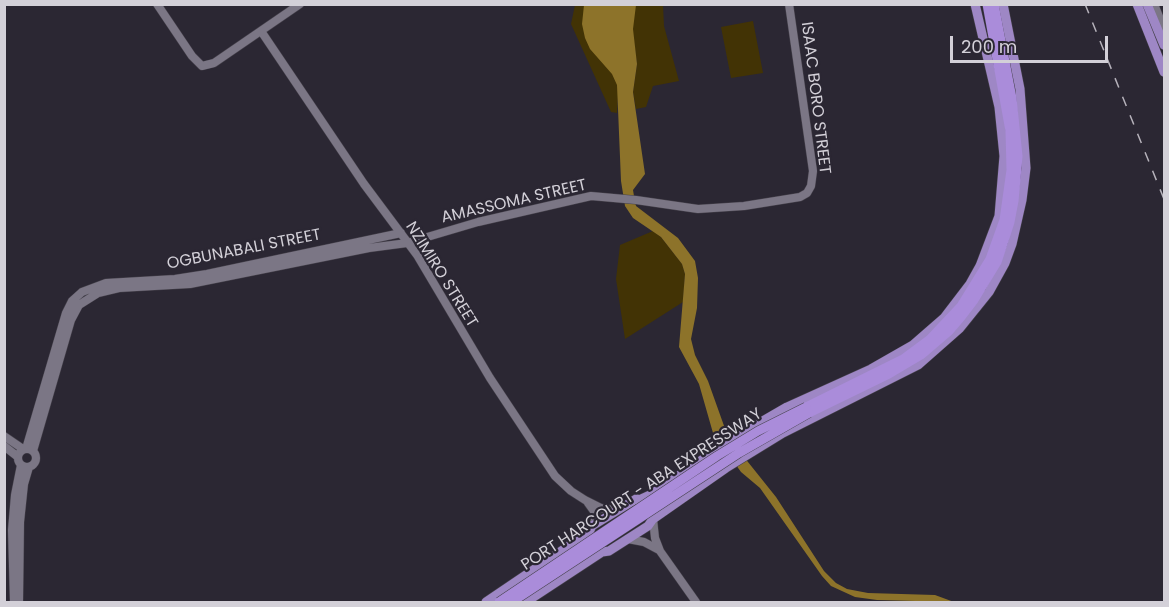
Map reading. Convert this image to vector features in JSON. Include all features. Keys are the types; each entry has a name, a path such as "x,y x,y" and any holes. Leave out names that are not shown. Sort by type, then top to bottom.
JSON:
{"highway":[{"name":"PORT HARCOURT - ABA EXPRESSWAY","path":"499,603 717,456 759,431 921,355 949,331 974,300 997,262 1010,222 1017,177 1016,119 987,4"},
{"name":"PORT HARCOURT - ABA EXPRESSWAY","path":"994,4 1006,80"},
{"name":"PORT HARCOURT - ABA EXPRESSWAY","path":"512,603 807,410"}],"main road":[{"path":"526,603 602,552 609,551 646,528 653,519 747,454 813,417 880,375 944,318 957,303 980,266 999,216 1004,172 1003,131 975,4"},
{"path":"486,603 588,532 594,524 633,500 641,499 659,489 737,436 799,400 918,364 960,328 997,278 1012,244 1024,187 1026,152 1020,89 1003,4"},
{"path":"1137,4 1164,72"},
{"path":"1148,4 1164,45"},
{"path":"641,499 652,505 655,514 653,519"},
{"path":"588,532 591,545 602,552"}],"street":[{"path":"158,4 192,56 202,66 214,63 300,4"},
{"name":"ISAAC BORO STREET","path":"789,4 813,171 811,186 807,193"},
{"path":"1154,4 1164,29"},
{"name":"NZIMIRO STREET","path":"261,30 364,184 417,255 490,378 555,476 585,500 608,510 616,510"},
{"name":"AMASSOMA STREET","path":"407,243 478,222 591,196 698,209 716,209 793,199 807,193"},
{"path":"380,238 388,231 392,221"},
{"name":"OGBUNABALI STREET","path":"25,451 66,313 72,301 82,292 106,283 182,278 401,233"},
{"name":"OGBUNABALI STREET","path":"25,451 71,320 79,305 91,296 119,288 190,285 380,246 407,243"},
{"path":"4,436 36,460 25,466 15,495 12,530 14,603"},
{"path":"4,446 25,451"},
{"path":"19,603 20,522 25,451"},
{"path":"585,500 596,514 594,524"},
{"path":"653,519 655,538 660,551 696,603"},
{"path":"628,539 644,542 660,551"}],"shaded area":[{"path":"575,5 615,5 620,61 617,113 611,112 571,24"},
{"path":"584,5 636,5 633,29 637,64 633,92 645,174 633,190 636,206 678,238 695,261 698,278 697,308 691,339 695,355 708,381 728,437 776,497 824,571 836,583 847,589 868,593 935,595 954,602 877,600 855,597 831,586 760,488 741,472 713,433 699,384 679,347 685,274 682,264 661,237 633,218 625,206 621,181 617,85 612,74 590,49 585,38 582,24"},
{"path":"629,5 663,5 664,26 679,81 653,86 646,107 636,109 633,92 637,64"},
{"path":"753,21 763,73 731,78 721,27"},
{"path":"653,231 661,237 682,264 685,274 683,302 625,339 616,279 620,245"}],"railway":[{"path":"1085,4 1164,199"}]}
